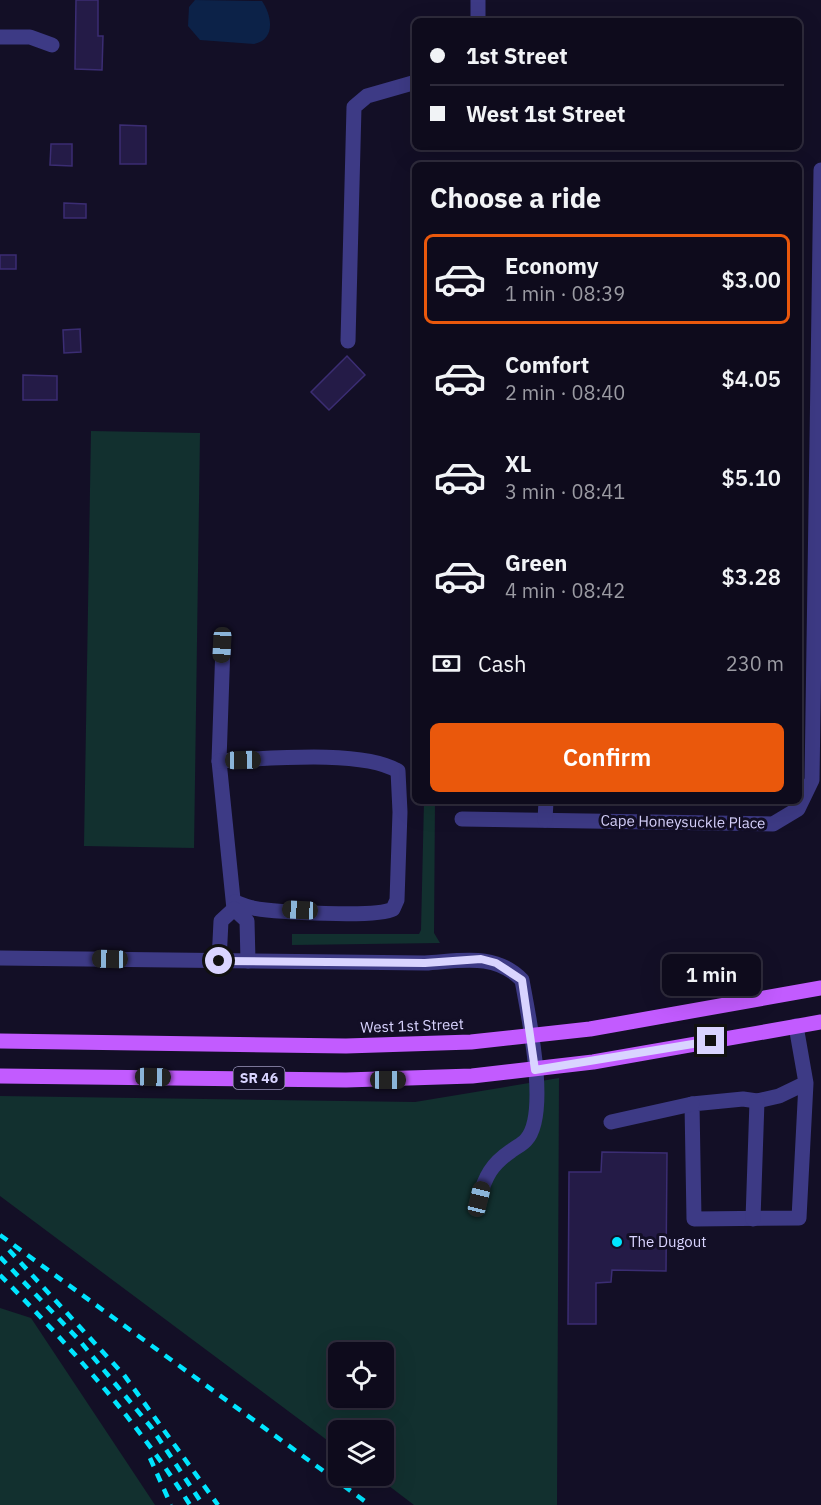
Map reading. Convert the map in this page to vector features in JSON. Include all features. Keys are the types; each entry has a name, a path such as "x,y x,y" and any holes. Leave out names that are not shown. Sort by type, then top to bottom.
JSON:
{"main road":[{"name":"West 1st Street","path":"0,1041 409,1046 532,1037 821,988"},
{"name":"SR 46","path":"0,1076 410,1080 535,1070 821,1022"}],"street":[{"path":"478,0 478,18"},
{"path":"0,37 30,36 52,45"},
{"path":"348,341 354,107 368,96 412,83"},
{"name":"Cape Honeysuckle Place","path":"802,801 812,780 811,602 821,170"},
{"path":"222,645 219,761 234,905 247,921 248,961"},
{"path":"219,761 315,758 384,763 398,771 400,812 397,900 393,909 386,913 348,913 234,905"},
{"path":"545,820 546,804"},
{"name":"Cape Honeysuckle Place","path":"462,819 773,824 798,809 800,804"},
{"path":"219,961 221,921 234,905"},
{"path":"0,958 425,963 481,959 496,963 522,980 532,1037 538,1112 527,1139 494,1163 484,1178 479,1199"},
{"path":"692,1104 694,1219 799,1218 806,1083 796,1026"},
{"path":"611,1122 692,1104 743,1099 758,1101 779,1096 806,1083"},
{"path":"753,1219 758,1101"}],"green space":[{"path":"91,431 200,433 194,848 84,846"},
{"path":"424,804 435,804 434,933 440,943 292,945 292,934 419,934 421,930"},
{"path":"559,1078 557,1505 414,1505 389,1486 394,1486 394,1420 328,1420 328,1441 0,1196 0,1096 415,1102"},
{"path":"0,1308 31,1318 155,1505 0,1505"}],"water":[{"path":"195,0 262,1 270,20 269,32 261,41 254,44 200,40 188,26 189,7"}],"building":[{"path":"76,0 98,0 98,36 103,36 102,70 75,69"},
{"path":"120,125 146,126 146,164 120,164"},
{"path":"51,144 72,144 72,166 50,165"},
{"path":"64,203 86,204 86,218 64,218"},
{"path":"0,255 16,255 16,269 0,269"},
{"path":"80,329 81,352 64,353 63,330"},
{"path":"347,356 365,375 329,410 311,392"},
{"path":"23,375 57,376 57,400 23,400"},
{"name":"The Dugout","path":"602,1152 667,1153 666,1271 612,1270 611,1282 596,1283 596,1324 568,1324 569,1172 601,1172"}],"railway":[{"path":"0,1235 370,1505"},
{"path":"9,1250 124,1375 218,1505"},
{"path":"0,1257 79,1340 151,1427 203,1505"},
{"path":"0,1275 52,1329 125,1414 190,1505"},
{"path":"150,1458 171,1505"}],"place":[{"name":"The Dugout","path":"617,1242"}],"route":[{"path":"219,961 425,963 481,959 496,963 515,973 522,980 535,1070 711,1041"}]}
